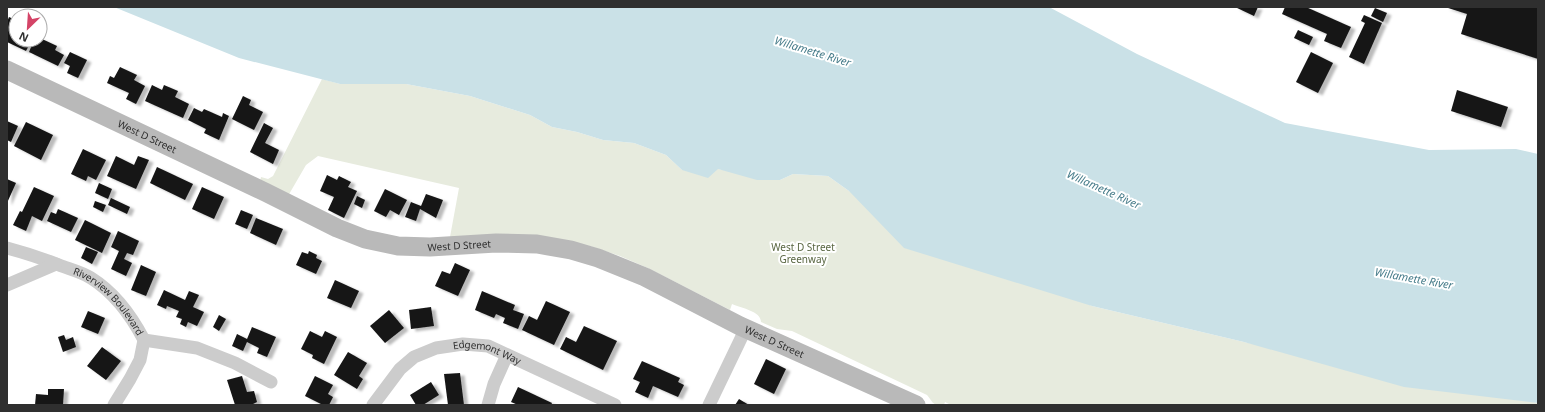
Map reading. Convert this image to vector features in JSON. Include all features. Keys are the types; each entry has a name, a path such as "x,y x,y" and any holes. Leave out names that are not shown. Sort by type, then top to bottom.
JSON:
{"street":[{"name":"West D Street","path":"7,70 265,192 337,228 365,239 398,246 430,247 496,243 537,244 571,250 598,258 645,277 746,328 916,405"},
{"name":"Riverview Boulevard","path":"7,248 32,254 90,277 123,305 136,324 144,340 197,348 235,363 271,382"},
{"path":"7,285 56,264"},
{"path":"710,405 746,328"},
{"path":"114,405 140,360 144,340"},
{"name":"Edgemont Way","path":"373,405 400,369 414,357 436,348 463,344 488,346 615,405"},
{"path":"488,405 494,384 507,355"}],"green space":[{"name":"West D Street Greenway","path":"322,79 340,84 406,84 470,96 530,115 552,127 577,132 603,140 634,143 666,155 682,170 718,169 780,180 793,174 828,176 849,191 1092,306 1244,342 1538,403 1538,405 951,405 945,402 944,405 937,405 933,403 927,395 792,331 777,329 761,322 758,315 750,310 732,304 730,310 650,269 620,256 590,246 450,237 459,188 318,156 306,165 288,196 260,182 261,177 268,179 273,176"}],"water":[{"name":"Willamette River","path":"114,7 1049,7 1137,54 1285,123 1429,150 1516,149 1538,154 1538,403 1404,387 1244,342 1092,306 904,248 849,191 828,176 793,174 780,180 757,180 718,169 708,178 682,170 666,155 634,143 603,140 577,132 552,127 530,115 470,96 406,84 340,84 239,58"}],"building":[{"path":"1235,7 1258,7 1254,16"},
{"path":"1285,7 1306,7 1351,27 1341,48 1324,41 1327,34 1282,14"},
{"path":"1445,7 1538,7 1538,59 1461,34 1467,14"},
{"path":"1375,8 1387,13 1383,22 1371,16"},
{"path":"1364,15 1382,23 1364,64 1349,57 1365,23 1361,21"},
{"path":"8,20 8,42 7,42"},
{"path":"1298,30 1313,37 1309,45 1294,38"},
{"path":"48,42 57,46 55,50 64,55 58,66 29,52 31,48 48,48"},
{"path":"20,48 28,48 26,51"},
{"path":"70,52 87,60 78,78 67,73 70,66 64,63"},
{"path":"1311,52 1333,63 1318,93 1296,82"},
{"path":"120,67 137,75 134,80 145,86 136,104 126,99 129,93 107,83 110,76 114,78"},
{"path":"152,85 162,90 164,85 178,91 175,97 189,104 183,118 145,101"},
{"path":"1457,90 1508,107 1501,127 1451,111"},
{"path":"243,96 251,100 249,105 263,112 254,130 232,119"},
{"path":"194,108 202,112 204,109 222,117 223,113 229,116 219,140 204,133 206,129 188,120"},
{"path":"7,121 18,126 11,142 7,140"},
{"path":"26,122 53,135 41,160 14,146"},
{"path":"264,123 273,128 265,143 279,150 273,164 250,152"},
{"path":"83,149 106,160 96,180 88,176 86,181 71,174"},
{"path":"116,156 134,165 138,156 149,160 136,189 107,176"},
{"path":"157,167 193,184 185,200 150,183"},
{"path":"327,175 337,180 339,176 351,182 348,187 357,191 344,218 328,210 334,197 320,191"},
{"path":"7,179 16,183 7,203"},
{"path":"99,183 112,189 108,199 95,193"},
{"path":"34,187 54,196 42,221 32,216 26,231 13,225 20,211 22,212"},
{"path":"202,187 224,197 214,219 192,209"},
{"path":"385,189 407,200 399,215 390,210 386,217 374,211"},
{"path":"426,194 443,200 436,218 420,209 416,221 405,217 411,202 421,206"},
{"path":"357,196 365,200 362,208 354,204"},
{"path":"111,198 130,207 127,214 108,205"},
{"path":"95,201 106,205 103,212 93,207"},
{"path":"58,209 78,218 71,232 47,221 51,212 56,214"},
{"path":"241,210 253,215 247,229 235,224"},
{"path":"256,218 283,229 276,245 250,233"},
{"path":"85,220 111,233 102,253 75,240"},
{"path":"118,231 139,241 133,255 127,253 124,259 132,263 126,276 111,269 119,251 111,247"},
{"path":"86,247 98,252 92,264 81,258"},
{"path":"309,251 317,255 316,258 322,261 316,274 296,265 302,252 308,254"},
{"path":"455,263 470,270 458,296 435,286 442,271 450,274"},
{"path":"141,265 156,272 146,296 131,290"},
{"path":"335,280 359,291 351,308 327,298"},
{"path":"164,290 185,300 189,291 199,295 193,307 204,312 197,326 188,322 186,327 180,324 182,319 176,317 179,311 167,306 166,309 157,305"},
{"path":"482,291 515,305 513,310 524,314 518,329 503,323 505,318 496,314 494,318 475,310"},
{"path":"546,301 570,312 554,345 522,330 529,316 537,320"},
{"path":"431,307 434,326 411,329 409,310"},
{"path":"389,310 404,328 385,343 370,326"},
{"path":"88,311 105,318 98,334 81,327"},
{"path":"219,315 226,319 219,331 213,327"},
{"path":"584,326 617,341 603,370 560,349 566,337 576,342"},
{"path":"252,327 276,337 267,357 257,353 259,348 247,342 243,351 232,346 237,334 247,339"},
{"path":"310,331 322,337 325,331 337,337 324,364 312,358 313,355 301,349"},
{"path":"64,335 66,340 73,337 76,347 63,352 58,337"},
{"path":"102,347 121,361 106,380 87,366"},
{"path":"348,352 367,363 359,376 363,379 357,389 334,375"},
{"path":"766,359 786,369 774,394 754,384"},
{"path":"642,361 680,378 678,382 684,385 678,397 653,386 648,398 635,392 640,382 633,379"},
{"path":"460,373 464,405 448,405 444,374"},
{"path":"242,376 247,392 254,391 257,402 251,405 235,405 227,380"},
{"path":"315,376 333,385 328,394 333,397 329,405 323,405 305,396"},
{"path":"431,382 439,395 423,405 416,405 410,395"},
{"path":"518,387 552,403 551,405 518,405 511,402"},
{"path":"48,389 64,389 63,405 35,405 36,394 48,395"},
{"path":"739,399 749,405 735,405"}]}
